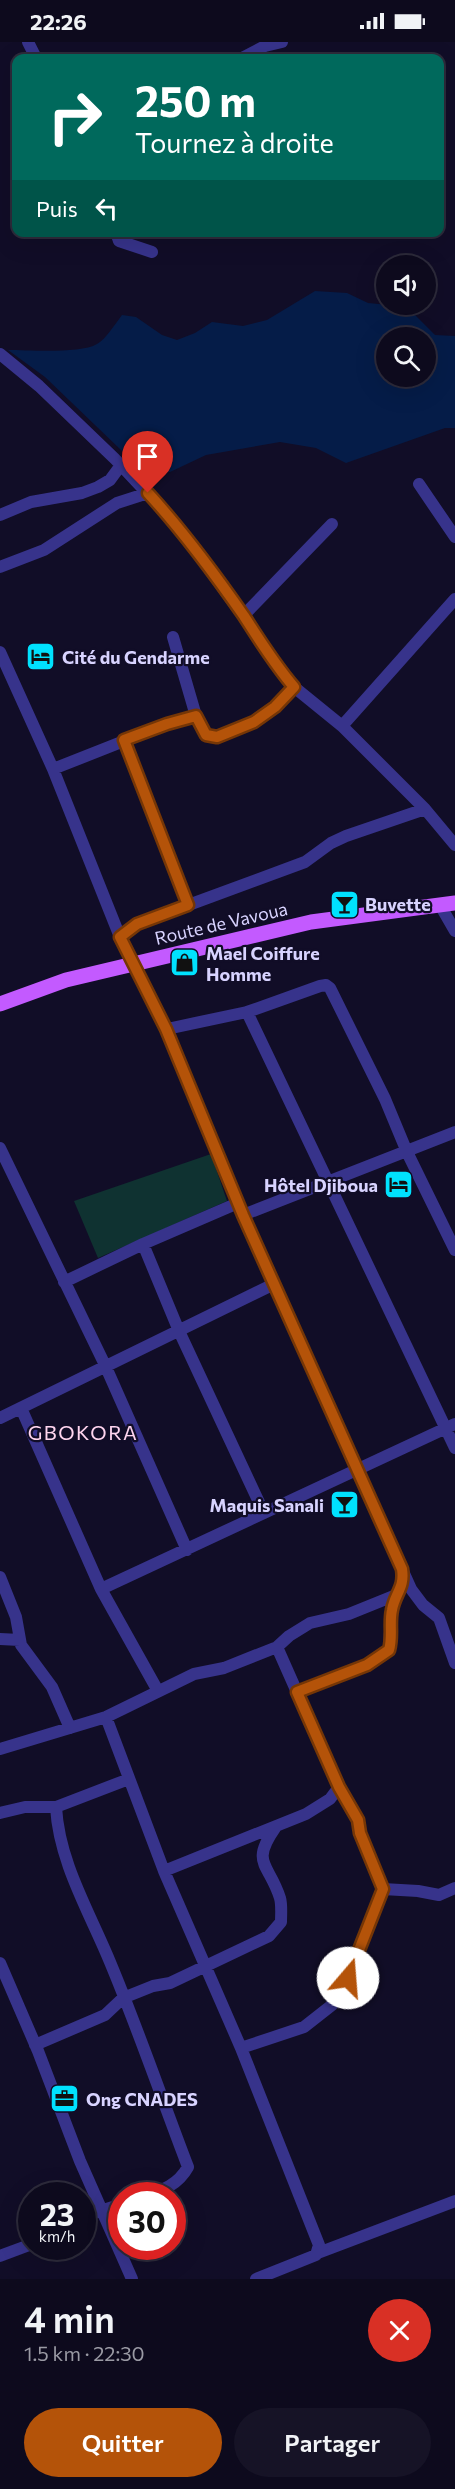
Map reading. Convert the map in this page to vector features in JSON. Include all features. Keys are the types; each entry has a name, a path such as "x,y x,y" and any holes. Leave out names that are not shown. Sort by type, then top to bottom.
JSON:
{"main road":[{"name":"Route de Vavoua","path":"0,1004 66,980 311,922 448,904"}],"street":[{"path":"250,54 265,46 282,42"},
{"path":"118,237 119,241 152,252"},
{"path":"0,354 39,386 148,493 178,526 294,687 342,726 425,809 455,845"},
{"path":"0,515 31,502 82,493 98,487 110,480 121,465"},
{"path":"419,484 455,537"},
{"path":"0,567 44,550 117,503 148,493"},
{"path":"243,616 332,524"},
{"path":"342,726 455,599"},
{"path":"173,638 196,716 206,735 217,737 254,722 275,707 294,687"},
{"path":"0,652 53,769 120,937 166,1029 240,1209 402,1569 416,1598 439,1618 455,1663"},
{"path":"53,769 167,724 196,716"},
{"path":"124,740 188,905"},
{"path":"120,937 137,924 305,862 331,843 346,836 425,809"},
{"path":"448,904 455,931"},
{"path":"166,1029 247,1012 320,986 326,985 330,988 385,1098 407,1152 455,1250"},
{"path":"247,1012 328,1182 450,1426 455,1449"},
{"path":"64,1282 143,1244 240,1209 328,1182 455,1132"},
{"path":"0,1148 105,1365 187,1550"},
{"path":"143,1244 179,1331 264,1513"},
{"path":"0,1418 274,1284"},
{"path":"21,1408 101,1589 158,1691"},
{"path":"101,1589 450,1426"},
{"path":"297,1692 367,1665 389,1650 391,1612 396,1595 403,1586 402,1569"},
{"path":"0,1577 16,1617 20,1640 31,1661 52,1687 70,1728"},
{"path":"0,1749 106,1717 194,1674 224,1668 277,1647 289,1636 310,1623 349,1614 396,1595"},
{"path":"0,1639 20,1640"},
{"path":"241,2048 304,2027 332,2005 348,1978 383,1889 360,1833 358,1820 339,1787 277,1647"},
{"path":"106,1717 164,1872 207,1966 319,2245 318,2253"},
{"path":"0,1813 25,1807 56,1807 129,1779"},
{"path":"164,1872 306,1814 330,1798 339,1787"},
{"path":"56,1807 58,1832 65,1857 111,1964 188,2168 175,2182"},
{"path":"35,2045 105,2015 123,1998 153,1986 170,1983 269,1936 281,1922 280,1900 261,1857 263,1845 275,1828"},
{"path":"383,1889 439,1895 455,1888"},
{"path":"0,1963 80,2161 132,2279"},
{"path":"256,2279 455,2201"},
{"path":"96,2212 108,2208"},
{"path":"0,2256 18,2249"}],"green space":[{"path":"211,1154 227,1201 98,1258 74,1201"}],"water":[{"path":"315,291 347,293 368,303 376,304 376,315 415,315 427,327 376,327 376,387 436,387 436,335 455,336 455,428 445,428 346,463 316,448 280,442 206,455 170,472 146,474 45,377 8,350 54,351 89,347 104,339 122,315 136,317 162,335 177,340 195,333 212,322 243,326 267,320"}],"place":[{"name":"Cité du Gendarme","path":"41,657"},
{"name":"Buvette","path":"344,904"},
{"name":"Mael Coiffure Homme","path":"185,963"},
{"name":"Hôtel Djiboua","path":"399,1185"},
{"name":"Maquis Sanali","path":"345,1505"},
{"name":"Ong CNADES","path":"65,2099"}],"district":[{"name":"GBOKORA","path":"83,1432"}],"route":[{"path":"148,493 178,526 294,687 275,707 254,722 217,737 206,735 196,716 124,740 188,905 137,924 120,937 166,1029 243,1215 402,1569 403,1586 396,1595 391,1612 389,1650 367,1665 297,1692 339,1787 358,1820 360,1833 383,1889 348,1978"}]}
